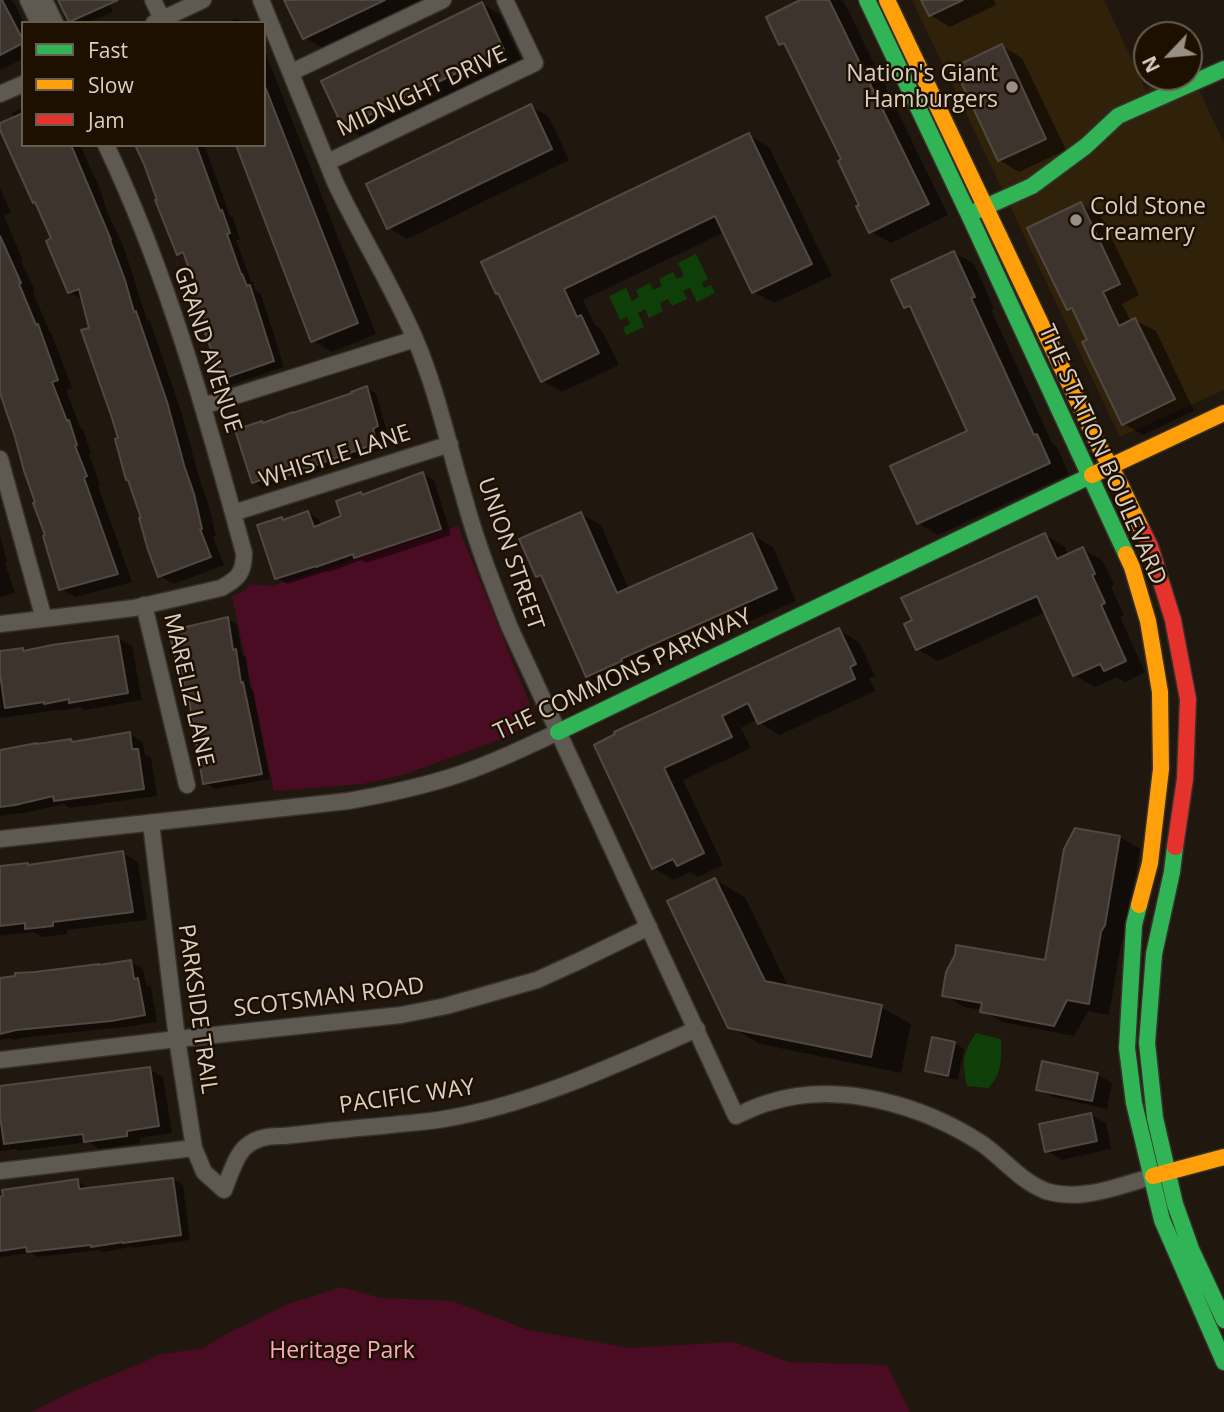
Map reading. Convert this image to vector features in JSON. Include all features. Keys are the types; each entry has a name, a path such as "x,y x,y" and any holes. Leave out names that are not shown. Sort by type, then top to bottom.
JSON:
{"street":[{"path":"28,0 38,21"},
{"path":"44,0 54,21"},
{"path":"153,0 158,21 203,0"},
{"name":"UNION STREET","path":"261,0 346,206 390,285 415,339 434,388 464,498 485,562 510,628 736,1116 792,1097 860,1097 916,1111 964,1133 1046,1191 1082,1195 1151,1177"},
{"path":"292,72 443,0"},
{"name":"MIDNIGHT DRIVE","path":"328,162 535,64 505,0"},
{"name":"THE STATION BOULEVARD","path":"867,0 1132,567 1148,621 1160,692 1161,769 1150,863 1134,925 1127,1048 1134,1103 1162,1220 1224,1362"},
{"name":"THE STATION BOULEVARD","path":"887,0 1150,546 1173,620 1188,699 1185,779 1172,872 1154,954 1147,1044 1155,1118 1175,1204 1191,1248 1224,1320"},
{"path":"969,215 1032,186 1086,146 1118,116 1224,69"},
{"path":"0,94 21,85"},
{"name":"GRAND AVENUE","path":"107,147 152,253 203,406 244,553 244,564 233,582 221,588 144,606"},
{"path":"203,406 415,339"},
{"name":"THE COMMONS PARKWAY","path":"0,839 348,802 449,778 558,732 1224,413"},
{"name":"WHISTLE LANE","path":"233,513 450,444"},
{"path":"0,459 44,619"},
{"path":"0,624 144,606"},
{"name":"MARELIZ LANE","path":"144,606 187,785"},
{"name":"PARKSIDE TRAIL","path":"151,823 177,1038 194,1148 204,1172 224,1190"},
{"name":"SCOTSMAN ROAD","path":"0,1060 177,1038 401,1015 446,1006 537,980 649,927"},
{"name":"PACIFIC WAY","path":"224,1190 238,1155 251,1142 272,1135 443,1120 478,1112 563,1086 697,1029"},
{"path":"0,1171 194,1148"},
{"path":"1151,1177 1224,1157"}],"shaded area":[{"path":"912,0 1104,0 1133,62 1133,91 1199,91 1224,143 1224,390 1120,437"},
{"path":"696,254 708,279 702,282 704,288 711,285 715,293 697,302 690,288 683,291 687,299 672,306 668,299 660,303 663,311 649,318 645,309 638,313 644,327 626,335 623,328 630,324 627,317 620,320 609,296 626,288 632,301 639,297 636,290 650,283 653,290 662,286 659,279 673,272 677,279 684,276 678,263"},
{"path":"976,1033 1001,1039 999,1070 989,1088 967,1086 964,1058"}],"green space":[{"path":"458,526 533,712 535,718 531,724 512,735 406,774 363,784 274,791 232,596 245,590 250,584 271,586"},
{"name":"Heritage Park","path":"342,1287 380,1298 452,1301 528,1330 631,1348 734,1342 789,1362 887,1365 910,1412 31,1412 162,1354 204,1348 226,1334 288,1304"}],"building":[{"path":"2,0 21,36 21,44 0,55"},
{"path":"58,0 118,0 71,21 68,21"},
{"path":"284,0 385,0 303,39"},
{"path":"800,0 829,0 929,204 869,233 838,161 841,159 784,43 779,45 766,17"},
{"path":"921,0 963,0 929,16"},
{"path":"482,2 504,50 343,128 321,81"},
{"path":"1002,44 1046,139 998,161 954,67"},
{"path":"266,89 358,323 311,342 237,147 266,147"},
{"path":"531,104 552,149 387,229 366,184"},
{"path":"21,114 21,147 72,147 111,240 167,402 194,494 200,529 211,557 158,577 148,550 141,518 126,480 112,418 81,330 89,328 79,289 68,293 46,241 51,238 0,130 0,123"},
{"path":"749,133 812,264 752,293 715,216 564,289 577,317 581,315 599,353 541,382 481,262"},
{"path":"136,147 197,147 220,211 222,210 241,274 247,286 250,285 274,361 219,380 190,291 196,289 183,252 177,255"},
{"path":"1081,202 1120,284 1103,292 1119,326 1135,318 1175,399 1122,425 1082,342 1087,340 1072,308 1067,310 1027,228"},
{"path":"0,236 36,325 38,324 58,380 52,382 67,421 69,420 77,445 75,446 87,476 84,478 118,574 59,590 43,536 45,535 0,393"},
{"path":"954,251 975,297 971,298 1034,435 1037,434 1050,463 917,524 890,466 967,431 910,306 904,308 891,280"},
{"path":"367,386 378,426 373,429 377,443 283,477 282,473 252,483 235,430 293,413"},
{"path":"423,472 441,529 354,558 353,554 275,579 257,525 308,511 314,527 341,516 336,501 361,492 362,495"},
{"path":"581,512 617,593 752,533 777,589 586,677 541,575 536,577 519,539"},
{"path":"1045,533 1057,559 1083,547 1105,603 1101,605 1126,661 1104,671 1100,664 1073,676 1037,596 916,650 904,624 912,620 901,598"},
{"path":"228,617 262,774 203,784 187,688 185,689 169,631"},
{"path":"839,628 856,664 850,667 855,679 758,724 748,703 722,716 732,737 664,768 704,853 677,866 673,859 652,869 594,745 615,734 614,732"},
{"path":"118,636 128,693 69,703 69,699 5,708 0,651 23,648 23,651"},
{"path":"130,732 132,749 138,749 144,789 54,801 53,796 0,807 0,750"},
{"path":"1075,828 1120,836 1089,1004 1067,1000 1054,1026 980,1012 982,1003 942,996 946,972 955,955 956,945 1045,960 1064,849"},
{"path":"123,851 133,912 53,922 53,926 25,929 25,923 0,926 0,866 28,865"},
{"path":"715,878 765,981 882,1005 871,1057 728,1028 667,901"},
{"path":"131,960 134,979 138,978 145,1015 0,1034 0,978 15,976 15,973"},
{"path":"932,1037 955,1042 948,1076 925,1071"},
{"path":"1042,1061 1098,1073 1092,1101 1036,1090"},
{"path":"150,1067 159,1126 127,1131 127,1136 84,1142 83,1134 4,1144 0,1086"},
{"path":"1091,1113 1097,1141 1045,1152 1039,1124"},
{"path":"173,1178 181,1235 91,1247 27,1252 26,1247 0,1251 2,1190 78,1179 79,1189"}],"traffic: fast":[{"path":"867,0 1126,554"},
{"path":"972,213 1032,186 1086,146 1118,116 1224,69"},
{"path":"558,732 1092,475"},
{"path":"1175,847 1154,954 1147,1043 1155,1118 1175,1204 1191,1249 1224,1320"},
{"path":"1139,905 1134,925 1127,1048 1134,1103 1162,1220 1224,1362"}],"traffic: slow":[{"path":"887,0 1099,446 1142,530"},
{"path":"1092,475 1224,413"},
{"path":"1126,554 1148,621 1160,692 1161,769 1150,863 1139,905"},
{"path":"1153,1176 1224,1157"}],"traffic: jam":[{"path":"1142,530 1150,546 1173,620 1188,699 1185,779 1175,847"}],"place":[{"name":"Nation's Giant Hamburgers","path":"1012,87"},
{"name":"Cold Stone Creamery","path":"1076,220"}]}
